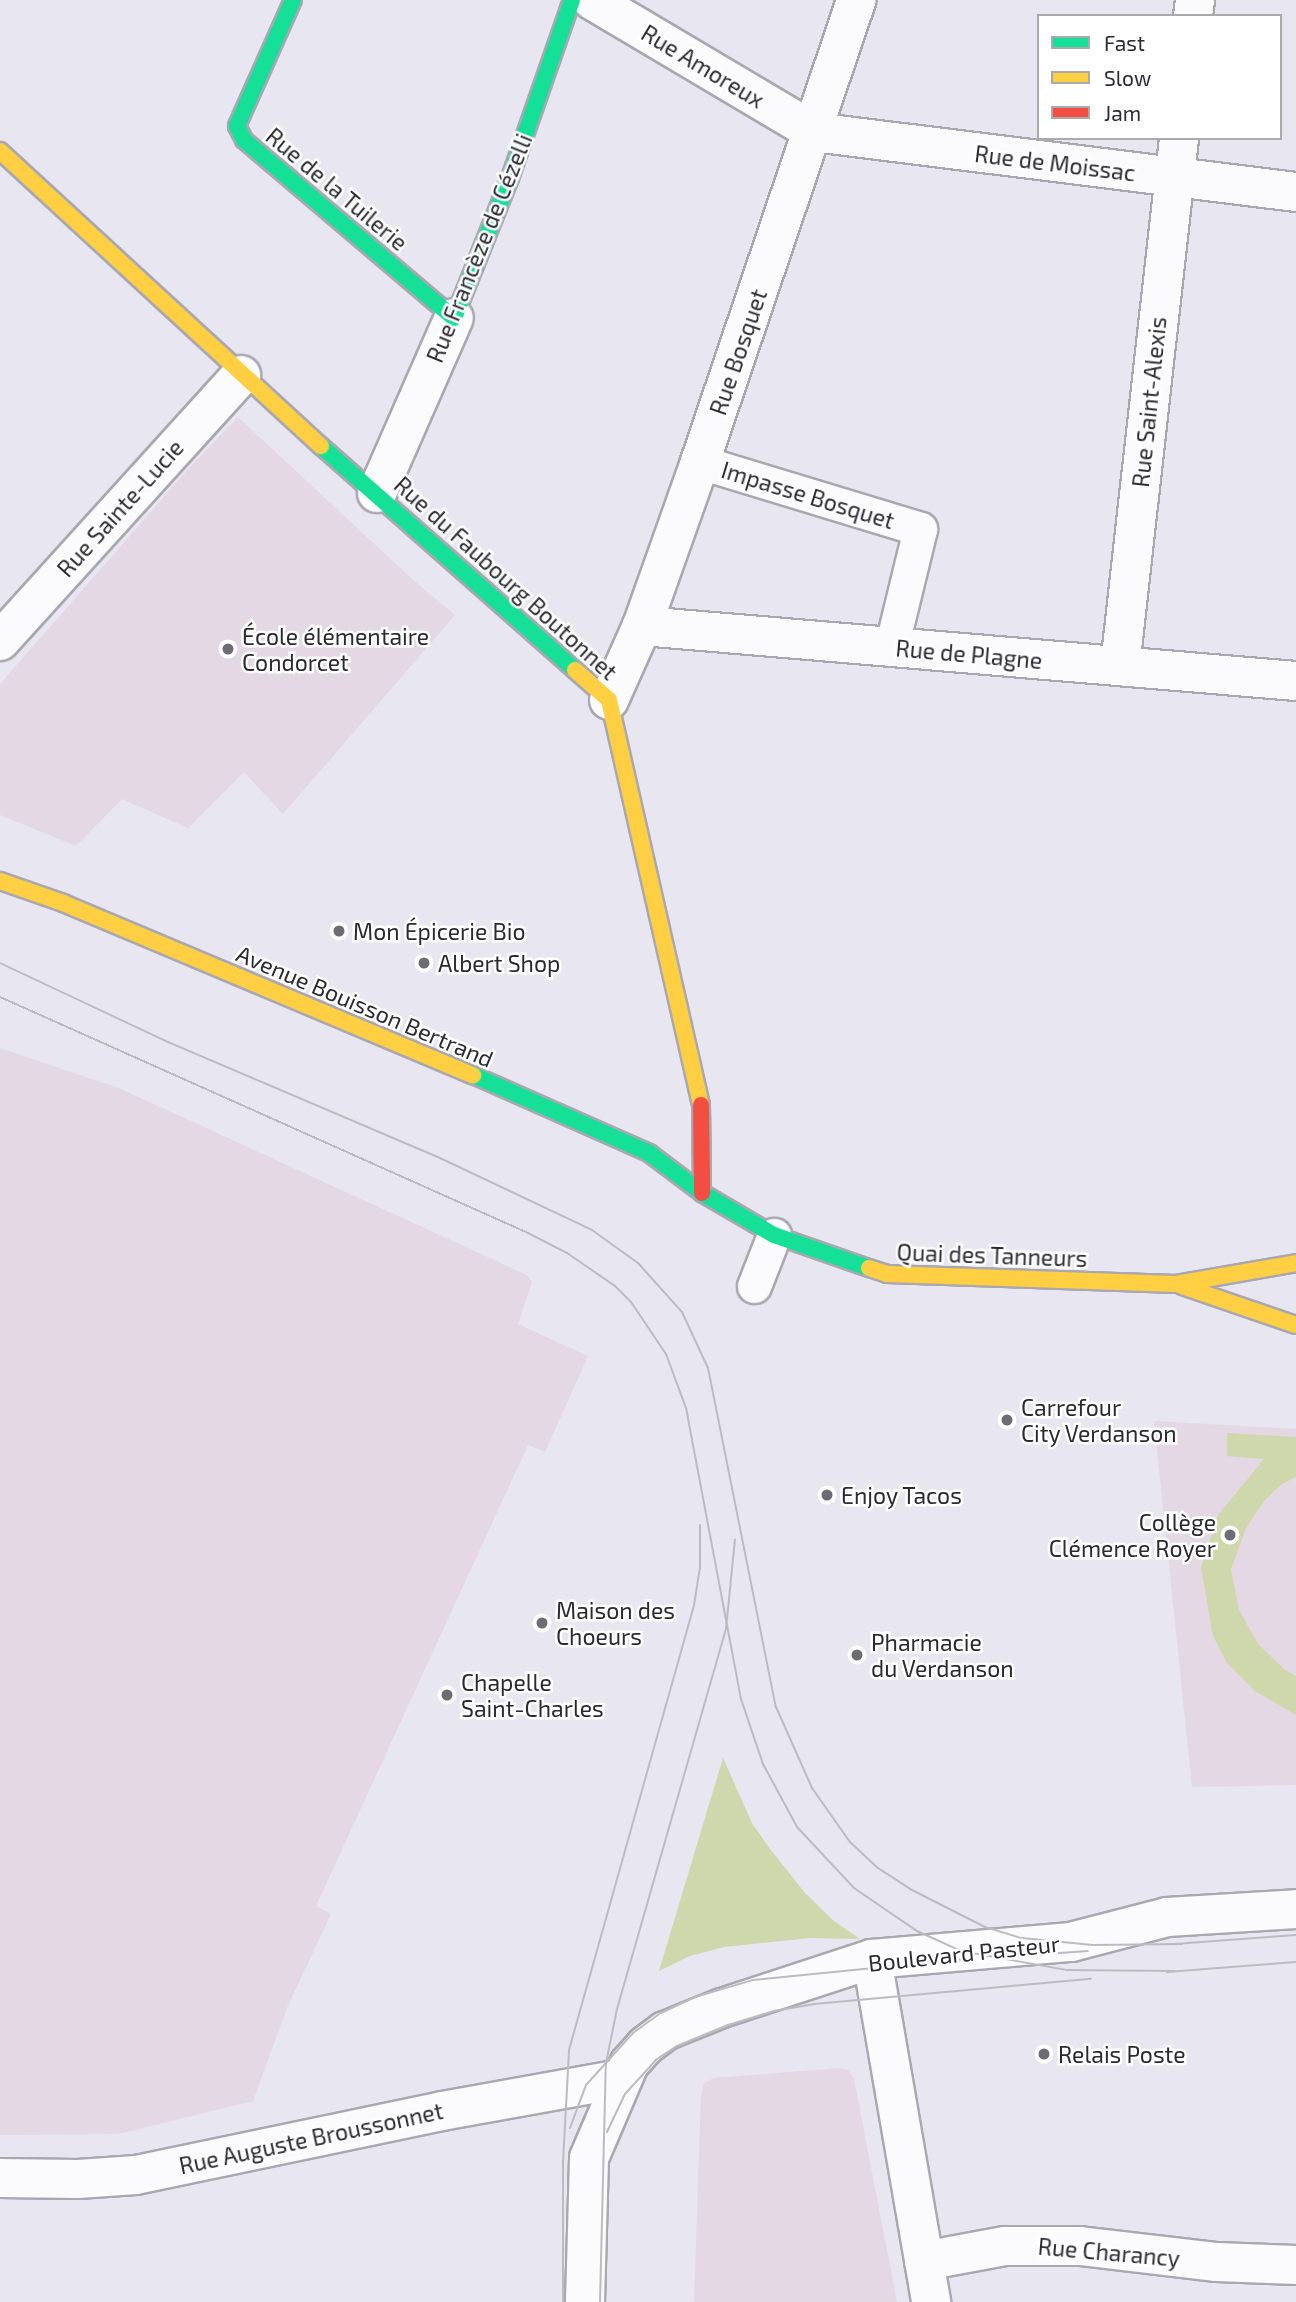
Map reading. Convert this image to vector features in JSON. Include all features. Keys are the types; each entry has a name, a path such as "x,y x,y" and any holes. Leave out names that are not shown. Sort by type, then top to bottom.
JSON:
{"street":[{"name":"Rue de la Tuilerie","path":"293,0 237,125 244,140 454,318"},
{"name":"Rue Francèze de Cézelli","path":"377,493 454,318 510,178 572,0"},
{"name":"Rue Amoreux","path":"592,0 814,132"},
{"name":"Rue Bosquet","path":"609,701 642,626 700,462 814,132 856,0"},
{"name":"Rue de Moissac","path":"814,132 1296,192"},
{"name":"Rue Saint-Alexis","path":"1119,666 1179,140"},
{"name":"Rue du Faubourg Boutonnet","path":"0,150 241,375 609,701 701,1107 702,1193"},
{"name":"Rue Sainte-Lucie","path":"0,640 241,375"},
{"name":"Rue de Plagne","path":"642,626 1296,681"},
{"name":"Avenue Bouisson Bertrand","path":"0,881 63,903 572,1117 649,1153 702,1193"},
{"name":"Quai des Tanneurs","path":"702,1193 774,1235 887,1274 1176,1284 1296,1263"},
{"path":"1176,1284 1296,1325"},
{"name":"Boulevard Pasteur","path":"585,2302 589,2158 620,2079 645,2046 687,2020 872,1959 1071,1942 1167,1917 1296,1909"},
{"path":"872,1959 931,2302"},
{"name":"Rue Auguste Broussonnet","path":"0,2178 78,2179 136,2175 428,2113 620,2079"},
{"name":"Rue Charancy","path":"924,2261 1004,2246 1080,2246 1217,2262 1296,2265"}],"lane":[{"name":"Impasse Bosquet","path":"700,462 920,529 891,648"},
{"path":"754,1286 774,1235"}],"shaded area":[{"name":"École élémentaire Condorcet","path":"238,417 413,580 455,615 283,814 244,772 188,828 122,799 76,846 0,815 0,684 189,468"},
{"path":"0,1048 121,1089 527,1275 532,1282 518,1324 588,1356 545,1452 528,1445 316,1906 331,1914 287,2008 253,2101 118,2134 0,2135"},
{"name":"Collège Clémence Royer","path":"1154,1421 1296,1429 1296,1785 1192,1787"},
{"path":"839,2068 848,2070 854,2079 897,2302 694,2302 701,2095 704,2083 714,2078"}],"green space":[{"path":"1227,1433 1296,1437 1296,1477 1282,1484 1264,1501 1246,1528 1231,1569 1239,1610 1258,1644 1285,1670 1296,1676 1296,1715 1255,1691 1227,1663 1213,1636 1201,1568 1218,1515 1264,1459 1227,1456"},
{"path":"723,1758 752,1823 770,1849 805,1893 834,1921 860,1939 810,1938 724,1947 690,1956 659,1971"}],"tram line":[{"path":"0,963 168,1042 440,1158 592,1230 638,1263 682,1312 708,1368 776,1707 812,1788 850,1842 878,1868 910,1889 985,1927 1022,1938 1093,1945 1182,1944"},
{"path":"0,997 528,1233 567,1253 615,1286 631,1302 666,1354 686,1408 741,1699 763,1764 797,1827 854,1888 917,1931 961,1951 1067,1970 1174,1971"},
{"path":"563,2302 563,2162 569,2050 694,1605 700,1568 700,1525"},
{"path":"600,2302 606,2063 617,2009 726,1629 735,1539"},
{"path":"1175,1944 1296,1935"},
{"path":"1018,1956 1088,1951"},
{"path":"570,2128 586,2085 633,2033 661,2013 695,1997 753,1980 972,1958"},
{"path":"1167,1972 1296,1962"},
{"path":"607,2132 625,2094 657,2059 677,2046 728,2025 774,2011 814,2004 1091,1979"}],"traffic: fast":[{"path":"293,0 237,126 244,140 454,318 510,178 572,0"},
{"path":"321,446 575,670"},
{"path":"473,1075 649,1153 702,1193 774,1235 869,1268"}],"traffic: slow":[{"path":"0,151 321,446"},
{"path":"575,670 609,700 701,1105"},
{"path":"0,881 63,903 473,1075"},
{"path":"869,1268 887,1274 1176,1284 1296,1263"},
{"path":"1182,1286 1296,1325"}],"traffic: jam":[{"path":"701,1105 702,1193"}],"place":[{"name":"École élémentaire Condorcet","path":"228,649"},
{"name":"Mon Épicerie Bio","path":"339,931"},
{"name":"Albert Shop","path":"424,963"},
{"name":"Carrefour City Verdanson","path":"1007,1420"},
{"name":"Enjoy Tacos","path":"827,1495"},
{"name":"Collège Clémence Royer","path":"1230,1535"},
{"name":"Maison des Choeurs","path":"542,1623"},
{"name":"Pharmacie du Verdanson","path":"857,1655"},
{"name":"Chapelle Saint-Charles","path":"447,1695"},
{"name":"Relais Poste","path":"1044,2054"}]}
